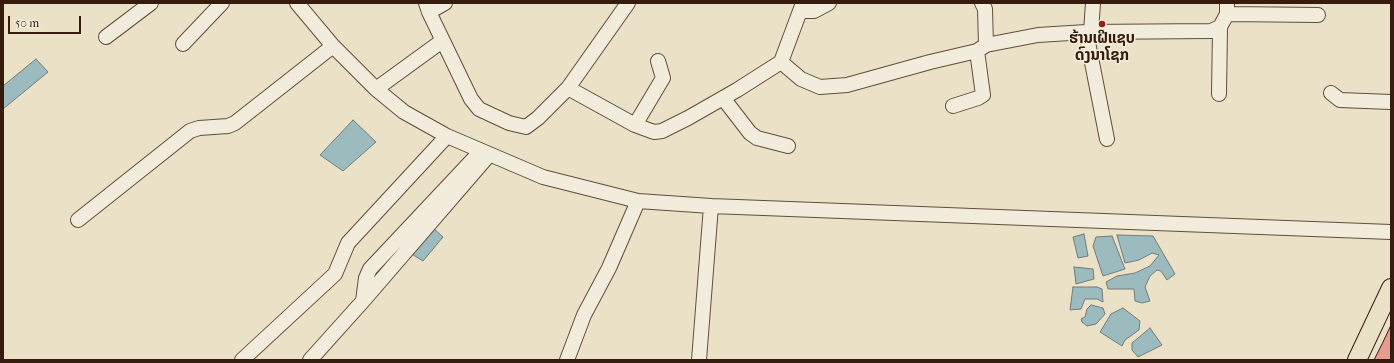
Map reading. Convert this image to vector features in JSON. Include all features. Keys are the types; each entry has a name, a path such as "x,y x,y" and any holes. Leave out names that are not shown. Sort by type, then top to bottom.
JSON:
{"main road":[{"path":"1357,360 1391,288"}],"street":[{"path":"106,37 151,3"},
{"path":"183,44 222,3"},
{"path":"297,3 332,46 376,89 404,112 447,136 543,177 638,201 711,206 1391,232"},
{"path":"446,3 428,8 470,99 479,109 509,123 526,127 538,118 568,88 628,3"},
{"path":"568,88 634,125 654,132 662,131 723,98 781,62 802,7 814,11 829,3"},
{"path":"953,106 983,95 981,48 984,9 982,3"},
{"path":"1093,3 1088,32 1107,139"},
{"path":"1219,94 1220,27 1227,8 1318,15"},
{"path":"781,62 801,79 820,87 847,85 981,48 1038,35 1088,32 1211,31 1220,27"},
{"path":"376,89 442,41"},
{"path":"78,220 190,131 200,128 228,126 235,123 332,46"},
{"path":"634,125 663,78 658,61"},
{"path":"1331,93 1340,100 1391,102"},
{"path":"723,98 750,134 757,138 788,146"},
{"path":"242,360 334,274 348,243 447,136"},
{"path":"310,360 363,301 485,153"},
{"path":"567,360 584,315 608,268 638,201"},
{"path":"699,360 711,206"}],"water":[{"path":"36,59 48,72 3,109 3,86"},
{"path":"353,120 376,142 343,171 320,155"},
{"path":"432,227 443,237 423,261 410,253"},
{"path":"1084,234 1088,256 1078,258 1073,237"},
{"path":"1117,235 1153,236 1175,274 1167,280 1161,271 1157,270 1150,276 1145,287 1150,301 1142,303 1135,301 1134,289 1108,289 1106,282 1117,276 1135,273 1150,266 1159,255 1152,253 1139,260 1125,263"},
{"path":"1112,236 1125,269 1103,276 1093,246 1096,237"},
{"path":"1074,267 1093,269 1094,279 1076,284"},
{"path":"1073,287 1097,287 1102,289 1103,302 1097,299 1085,299 1081,309 1070,310"},
{"path":"1091,305 1103,308 1105,314 1096,324 1087,326 1081,319 1085,317 1087,309"},
{"path":"1123,308 1140,321 1139,330 1125,340 1122,346 1100,332 1111,314"},
{"path":"1150,328 1162,345 1138,357 1132,350 1132,343"}],"building":[{"path":"1391,325 1391,360 1374,360 1383,342"}],"place":[{"name":"ຮ້ານເຝີແຊບ ດົງນາໂຊກ","path":"1102,24"}]}
